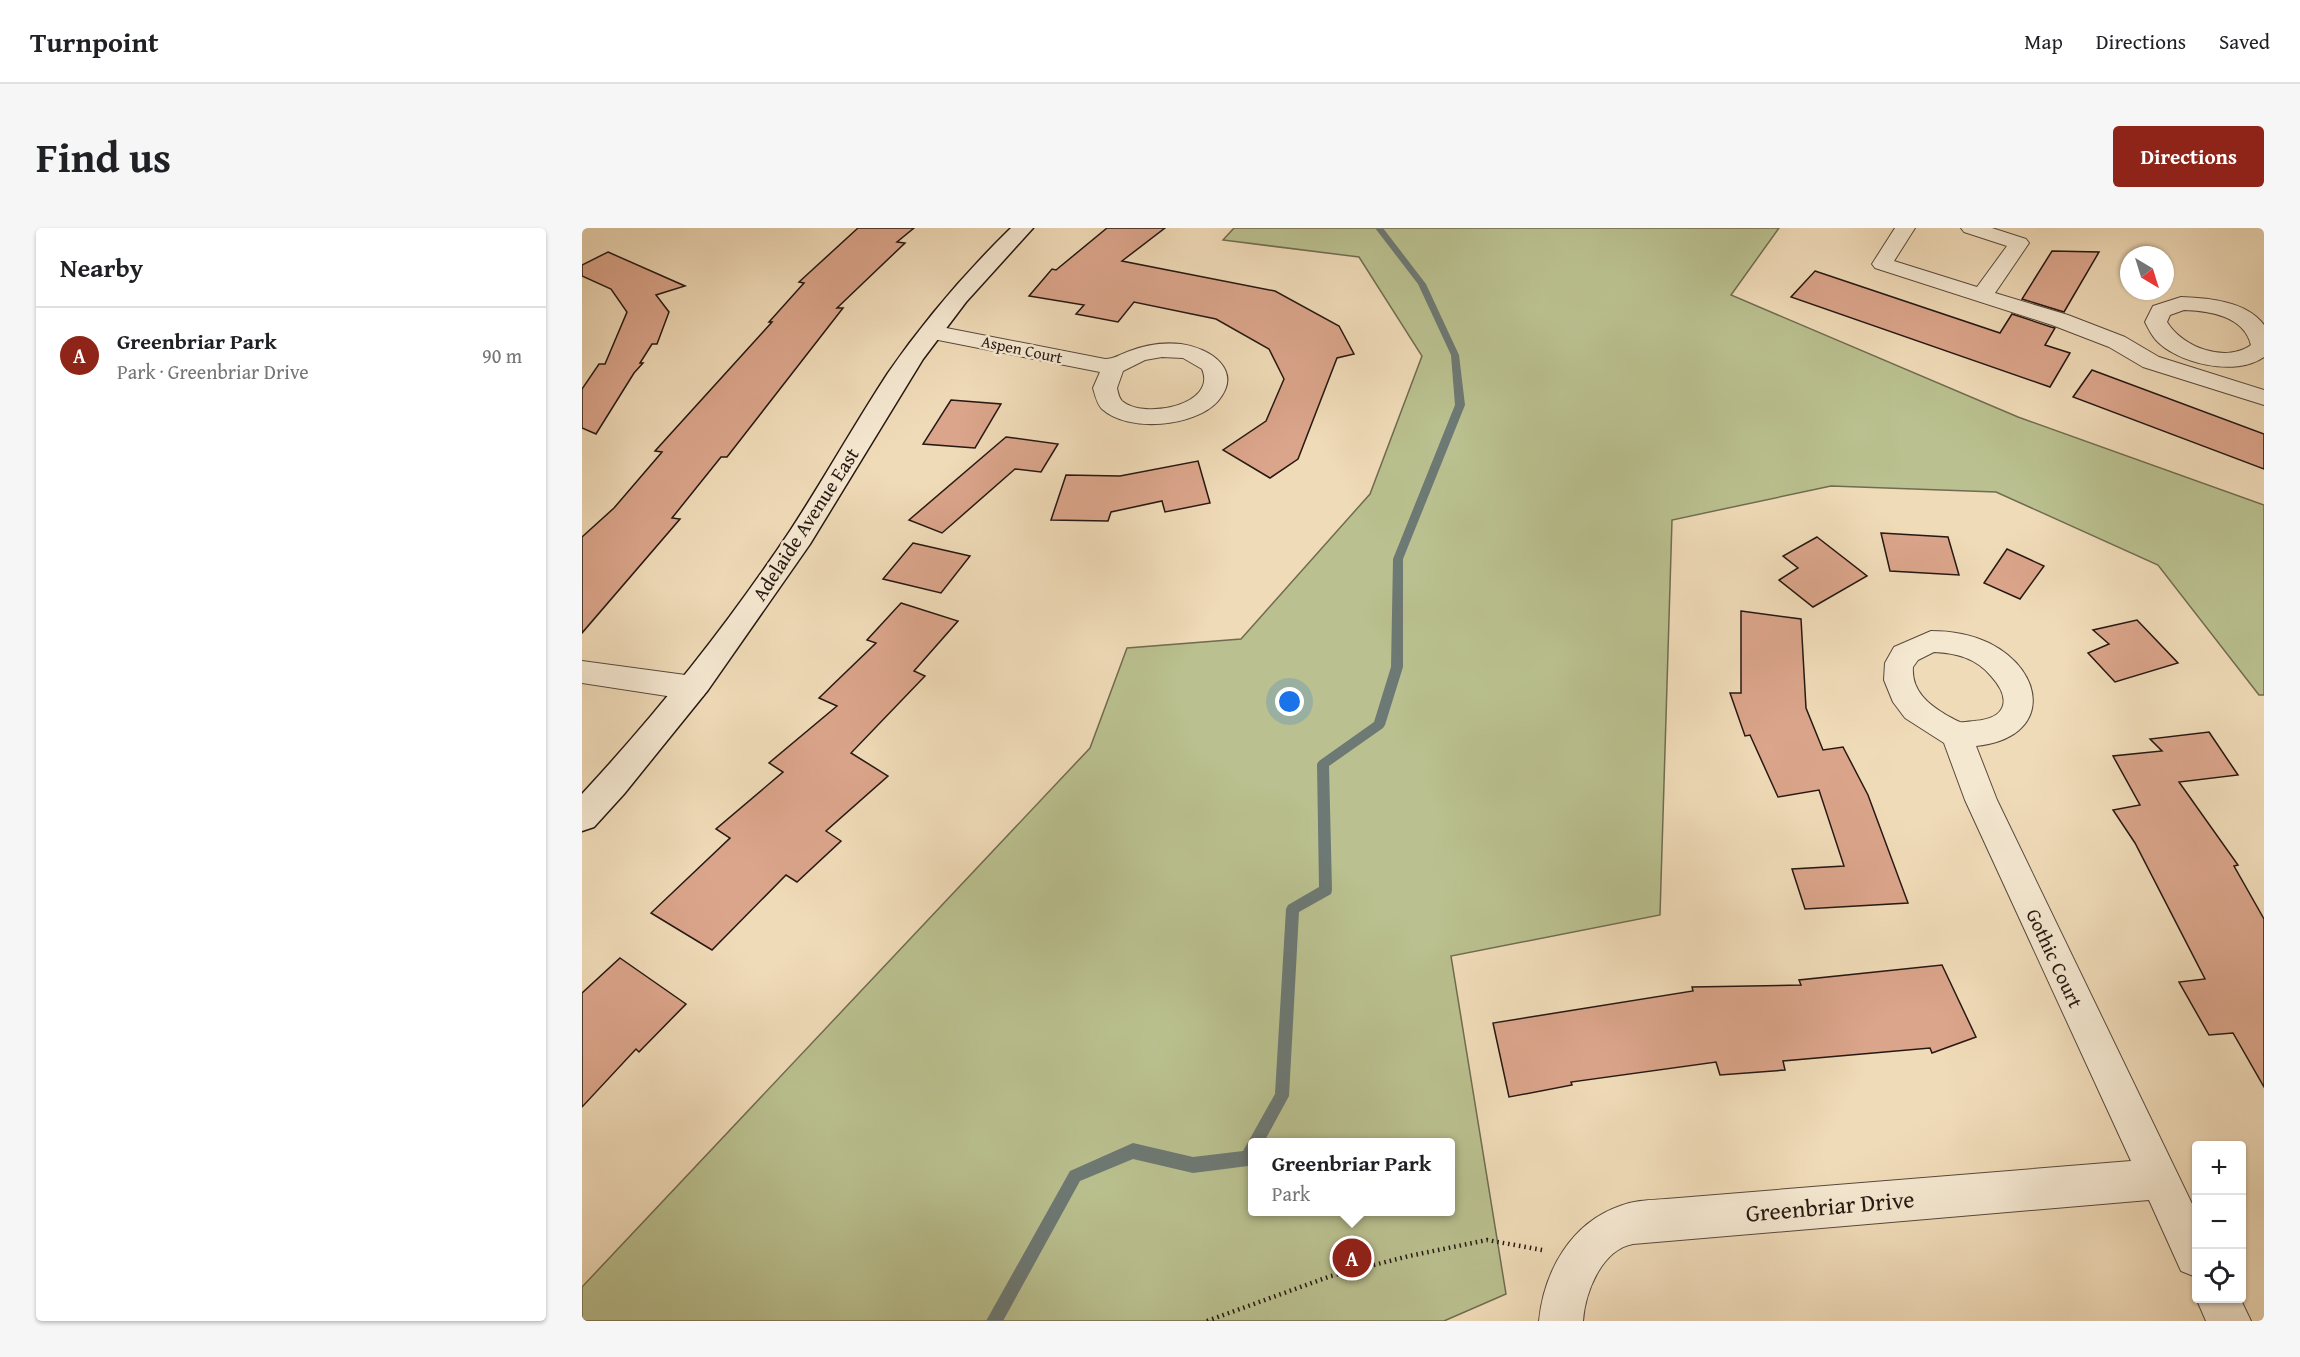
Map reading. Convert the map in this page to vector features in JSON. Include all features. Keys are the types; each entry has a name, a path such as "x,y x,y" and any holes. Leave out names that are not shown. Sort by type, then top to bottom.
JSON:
{"main road":[{"name":"Adelaide Avenue East","path":"582,817 693,688 800,537 900,374 931,332 996,253 1023,228"}],"street":[{"path":"1905,228 1882,264 2060,320 2117,342 2151,362 2264,398"},
{"path":"1971,228 2019,243 1981,297"},
{"path":"2236,314 2252,324 2262,336 2263,348 2249,358 2224,360 2194,354 2168,340 2158,330 2155,320 2157,312 2167,305 2199,303 2236,314 2264,316"},
{"name":"Aspen Court","path":"931,332 1113,367"},
{"path":"2117,342 2168,340"},
{"path":"582,672 693,688"},
{"name":"Gothic Court","path":"1958,735 1980,800 2193,1249"},
{"name":"Greenbriar Drive","path":"1561,1321 1562,1300 1581,1257 1617,1227 1666,1219 2158,1179"},
{"path":"2219,1303 2229,1321"}],"path":[{"path":"1207,1321 1331,1276 1409,1256 1487,1240 1581,1257"}],"green space":[{"path":"1234,228 1779,228 1731,295 2018,417 2264,505 2264,695 2259,695 2158,565 1996,492 1831,486 1672,520 1660,915 1451,956 1506,1294 1444,1321 582,1321 582,1287 1090,748 1127,648 1241,639 1370,494 1422,356 1359,257 1223,240"}],"building":[{"path":"858,228 914,228 897,242 905,243 837,308 843,308 727,457 721,457 672,518 680,519 582,633 582,537 614,508 662,452 655,451 772,322 769,322 804,283 799,282"},
{"path":"1107,228 1165,228 1122,261 1275,291 1339,326 1354,354 1337,358 1298,459 1270,478 1223,450 1266,421 1284,379 1269,349 1216,319 1134,302 1118,322 1076,314 1084,305 1029,296 1052,269 1056,270"},
{"path":"2052,251 2099,252 2064,312 2022,299"},
{"path":"608,252 685,286 656,295 669,312 657,344 652,344 640,363 643,363 634,373 596,434 582,428 582,389 599,364 605,364 627,312 611,289 582,276 582,265"},
{"path":"1815,271 2000,333 2012,314 2055,328 2045,345 2070,353 2050,387 1791,297"},
{"path":"2092,370 2264,434 2264,469 2073,397"},
{"path":"951,400 1001,404 975,448 923,444"},
{"path":"1006,437 1058,444 1041,472 1015,469 942,533 909,520"},
{"path":"1198,461 1210,503 1165,512 1162,501 1111,512 1108,521 1051,520 1066,475 1120,476"},
{"path":"1881,533 1948,537 1959,575 1890,571"},
{"path":"1817,537 1867,576 1813,607 1779,580 1798,568 1783,556"},
{"path":"913,543 970,556 941,593 883,579"},
{"path":"2007,549 2044,566 2020,599 1984,583"},
{"path":"901,603 958,621 914,671 925,676 851,753 888,776 826,831 841,841 797,882 786,875 712,950 651,913 730,838 716,829 783,772 769,763 837,706 819,698 876,643 867,640"},
{"path":"1741,611 1801,619 1806,708 1823,750 1843,747 1868,795 1908,903 1805,909 1792,869 1844,866 1819,790 1778,797 1750,735 1745,736 1730,693 1741,693"},
{"path":"2137,620 2178,663 2115,682 2088,653 2109,644 2093,630"},
{"path":"2209,732 2238,775 2179,782 2238,865 2234,866 2264,919 2264,1087 2233,1033 2209,1035 2179,982 2205,979 2135,843 2113,810 2140,805 2113,756 2162,751 2150,739"},
{"path":"620,958 686,1004 639,1052 636,1049 582,1107 582,993"},
{"path":"1942,965 1976,1037 1932,1053 1930,1048 1783,1061 1785,1070 1720,1075 1716,1062 1571,1082 1572,1085 1509,1097 1493,1023 1693,991 1692,987 1801,985 1799,980"}],"waterway":[{"path":"1258,1138 1282,1096 1293,909 1326,890 1323,764 1379,725 1397,667 1398,559 1460,405 1455,355 1422,284 1379,228"},
{"path":"994,1321 1075,1176 1133,1151 1193,1165 1248,1158"}],"place":[{"name":"Greenbriar Park","path":"1352,1258"}]}
